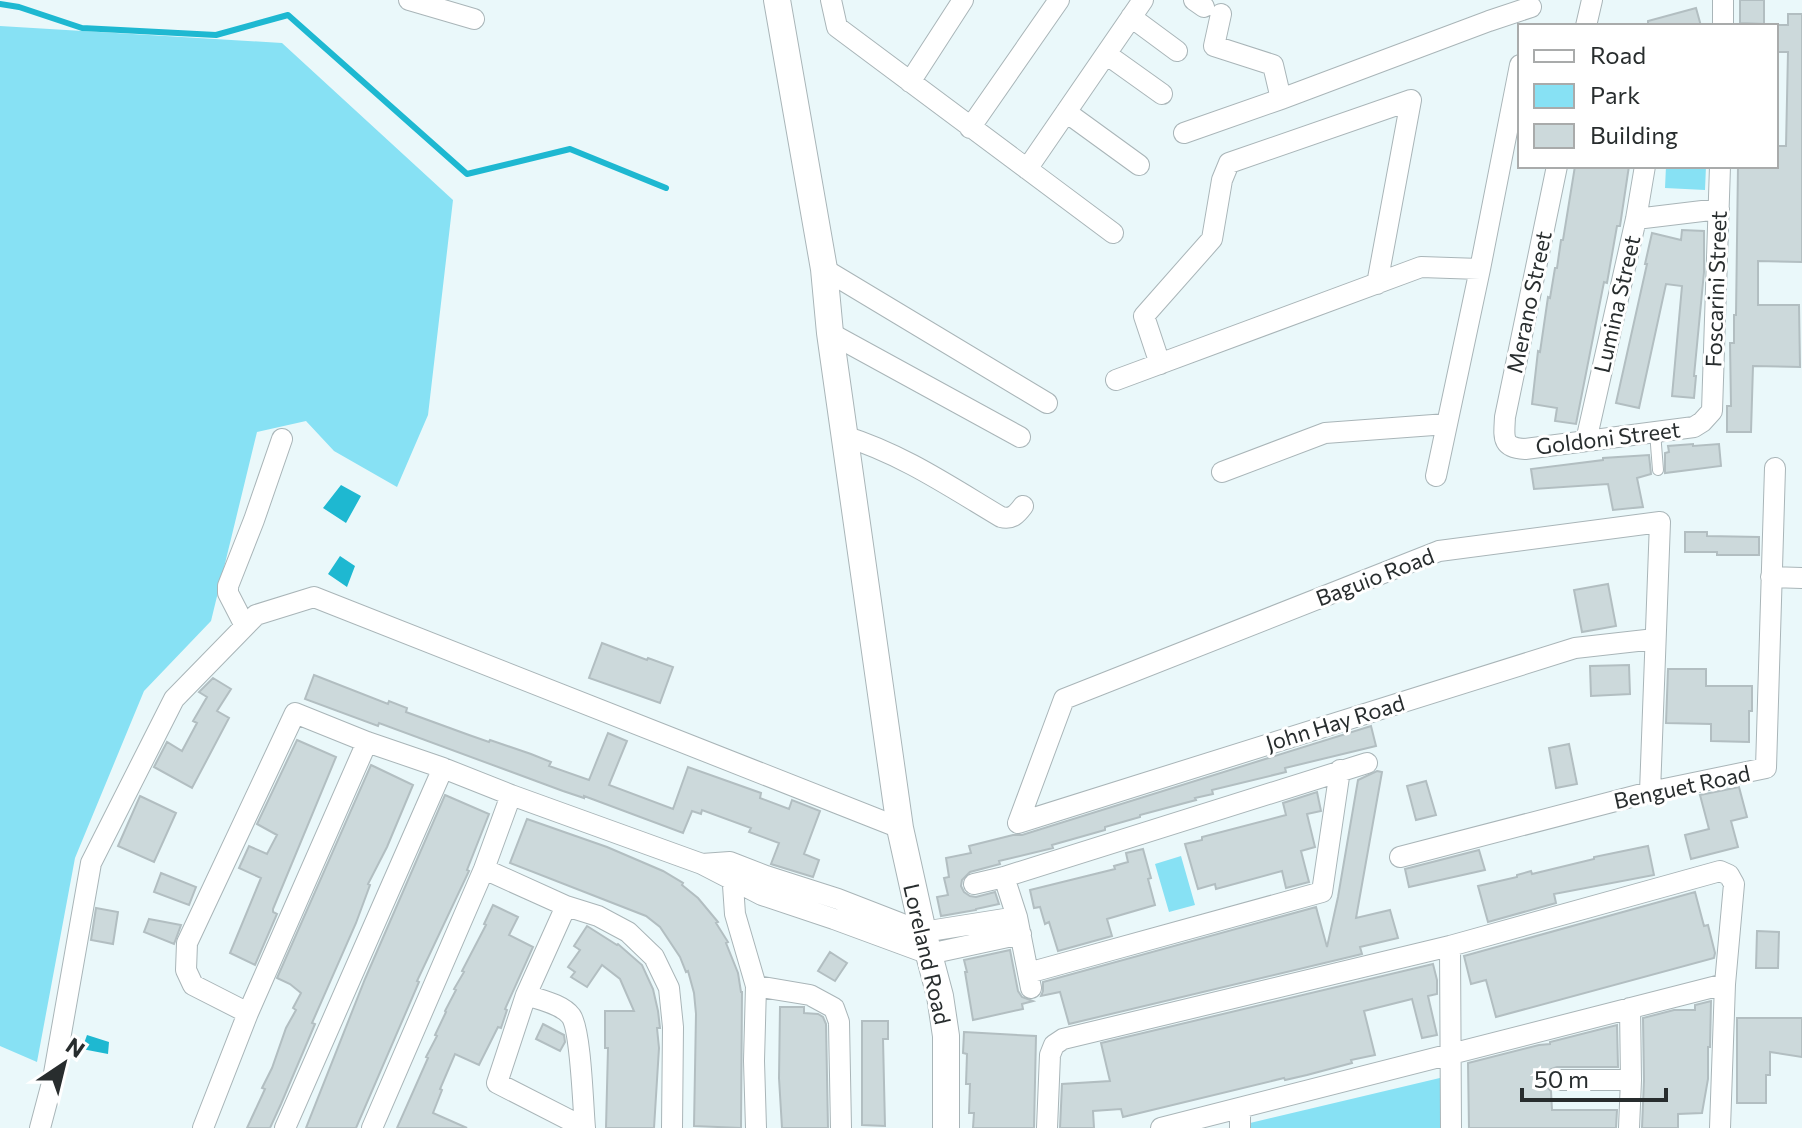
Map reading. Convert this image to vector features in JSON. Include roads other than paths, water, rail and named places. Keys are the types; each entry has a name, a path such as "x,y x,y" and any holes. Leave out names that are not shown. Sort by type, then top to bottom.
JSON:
{"street":[{"path":"409,0 474,19"},
{"name":"Loreland Road","path":"777,0 824,269 844,436 900,828 940,996 946,1036 946,1128"},
{"path":"831,0 837,27 1113,233"},
{"path":"910,82 961,0"},
{"path":"970,128 1059,0"},
{"path":"1587,24 1593,0"},
{"path":"1723,0 1723,24"},
{"path":"1206,7 1214,46 1273,65 1281,99"},
{"path":"1027,169 1137,9 1177,51"},
{"path":"1184,133 1489,21 1531,11"},
{"path":"1106,54 1162,94"},
{"path":"1436,476 1518,75"},
{"path":"1160,364 1144,316 1212,239 1222,180 1229,163 1411,100 1377,284"},
{"path":"1066,112 1139,165"},
{"name":"Merano Street","path":"1504,438 1505,417 1557,168"},
{"name":"Lumina Street","path":"1586,441 1645,168"},
{"name":"Foscarini Street","path":"1712,411 1720,168"},
{"path":"1636,219 1719,209"},
{"path":"1116,380 1421,267 1480,269"},
{"path":"824,269 1047,403"},
{"path":"830,333 1020,437"},
{"name":"Goldoni Street","path":"1504,438 1516,449 1525,449 1694,427 1712,411"},
{"path":"1222,472 1325,433 1447,424"},
{"path":"844,436 908,461 1001,517 1013,517 1023,506"},
{"path":"245,626 228,593 228,586 282,439"},
{"name":"Benguet Road","path":"1400,857 1650,792 1766,768 1775,468"},
{"name":"Baguio Road","path":"1018,823 1064,699 1439,551 1660,522 1650,792"},
{"path":"1771,577 1802,578"},
{"path":"40,1128 53,1079 91,863 174,699 256,615 314,597 900,828"},
{"name":"John Hay Road","path":"1018,823 1575,648 1655,639"},
{"path":"248,1013 193,985 186,970 187,943 295,713 511,795 702,864 732,871 762,895 834,919 926,943 1019,925"},
{"path":"203,1128 248,1013 367,742"},
{"path":"974,884 1367,763"},
{"path":"285,1128 443,768"},
{"path":"1004,877 1019,925 1030,980 1322,892 1340,770"},
{"path":"372,1128 484,869 511,795"},
{"path":"484,869 566,906 598,916 628,932 654,957 669,988 673,1027 672,1128"},
{"path":"732,871 735,914 756,986 756,1128"},
{"path":"1047,1128 1050,1055 1054,1045 1063,1039 1450,946 1720,871 1729,875 1734,884 1725,984 1720,1128"},
{"path":"526,995 556,1006 571,1016 577,1033 585,1128 497,1083 526,995 566,906"},
{"path":"1450,946 1451,1128"},
{"path":"1161,1128 1240,1118 1452,1054 1725,984"},
{"path":"756,986 810,995 834,1008 839,1022 841,1128"},
{"path":"1629,1128 1630,1008"},
{"path":"1558,1080 1631,1080"}],"lane":[{"path":"1655,432 1658,470"}],"waterway":[{"path":"0,4 19,7 82,28 216,35 288,15 467,174 570,149 666,188"}]}
